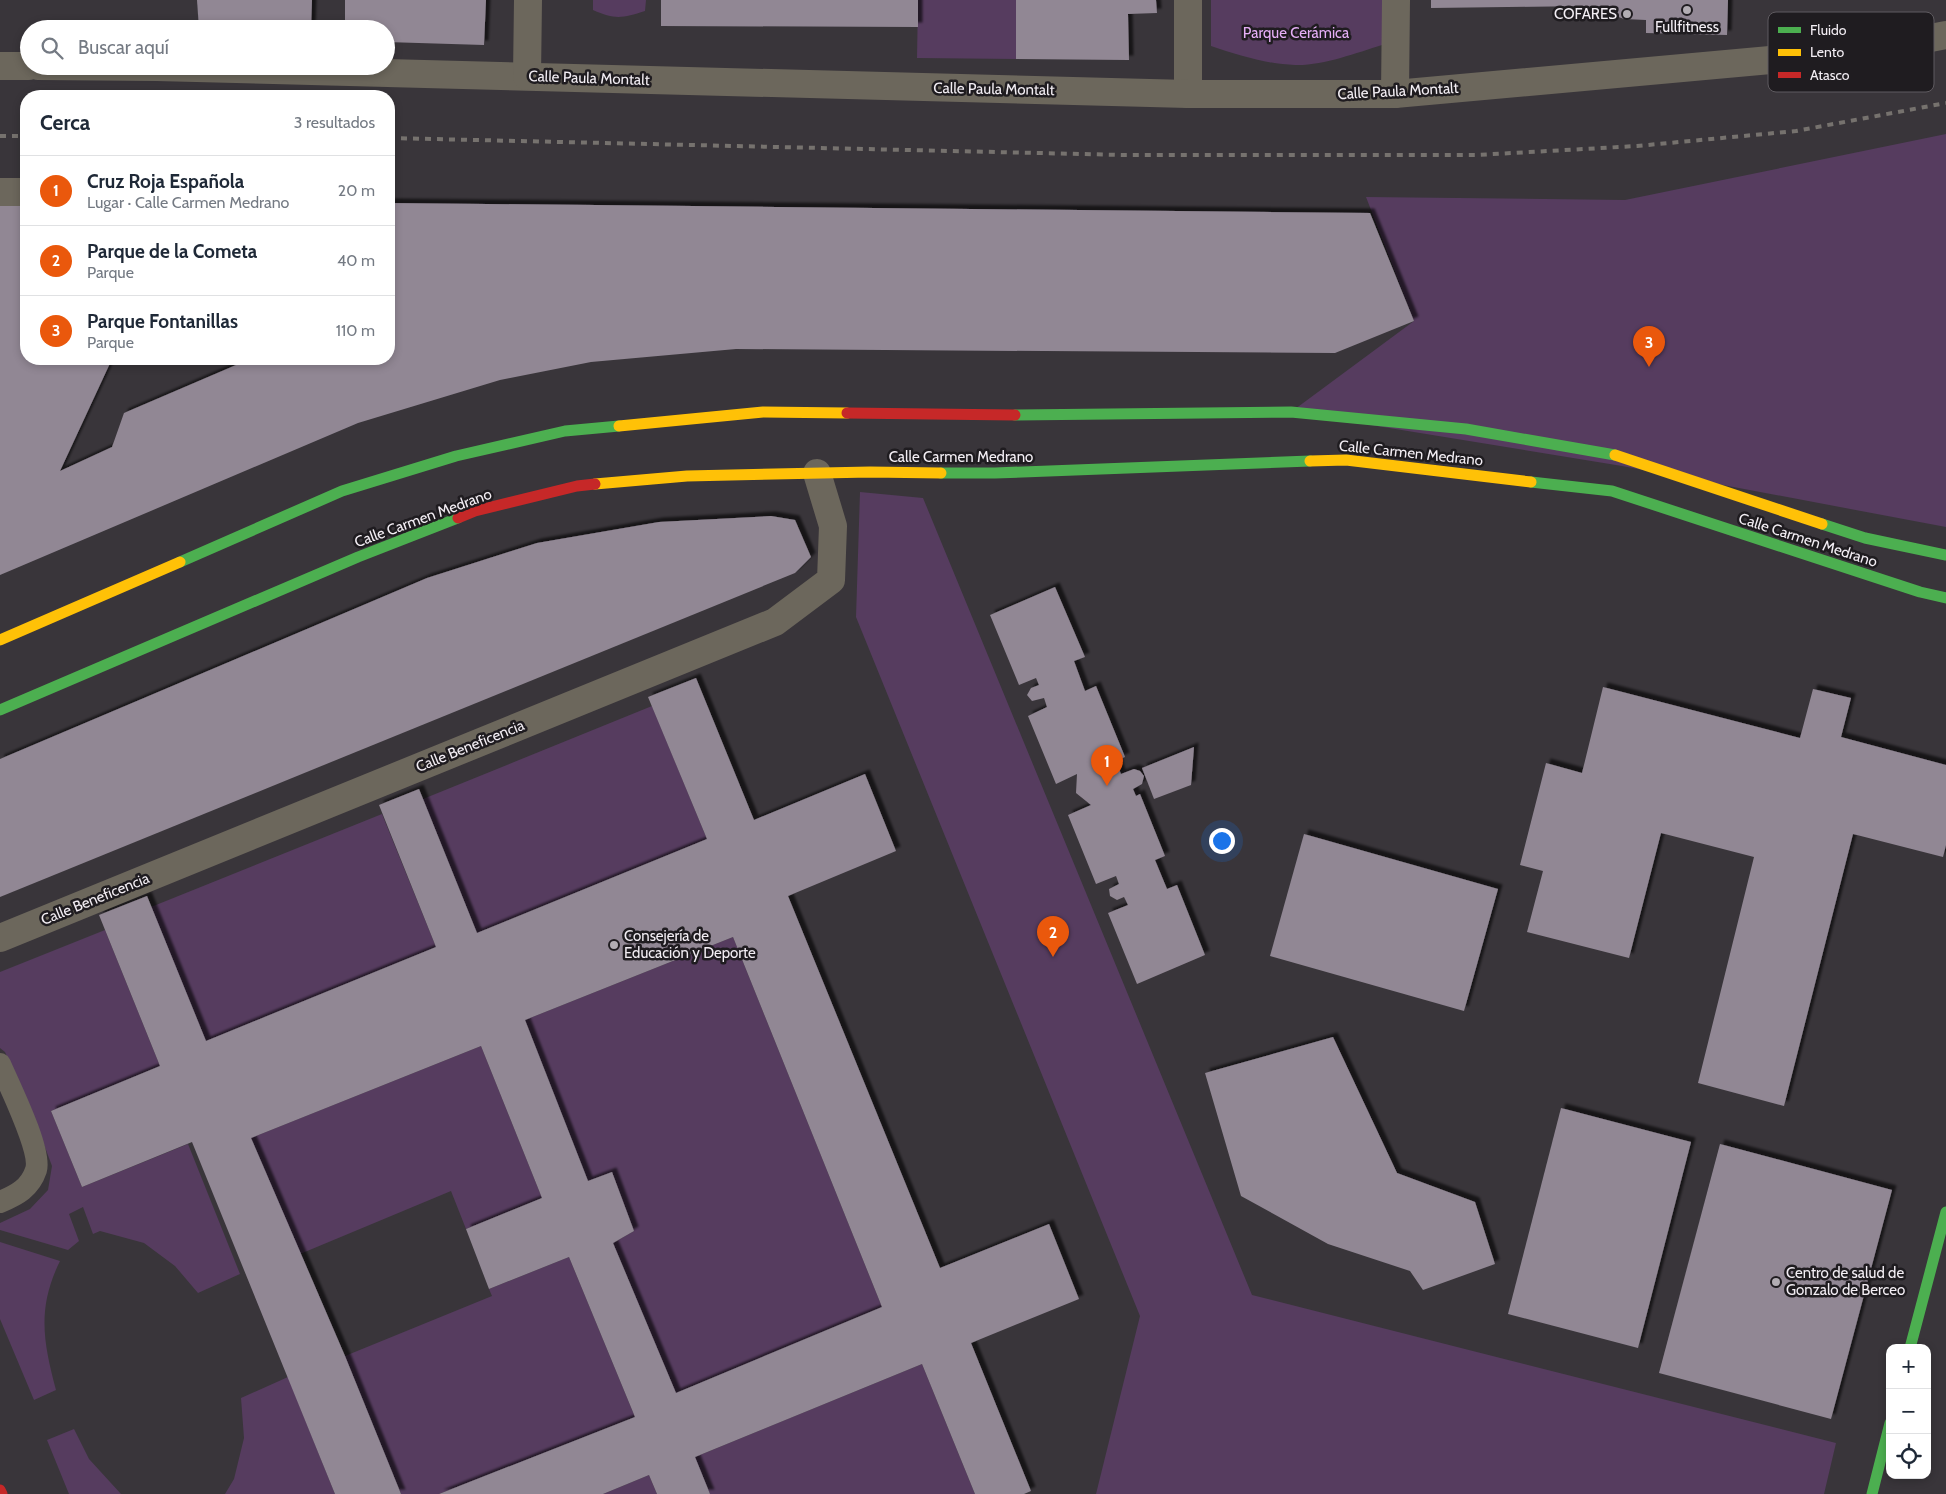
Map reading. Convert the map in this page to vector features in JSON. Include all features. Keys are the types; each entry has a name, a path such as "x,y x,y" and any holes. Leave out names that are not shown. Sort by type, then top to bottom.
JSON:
{"main road":[{"name":"Calle Carmen Medrano","path":"0,640 342,491 456,456 565,431 763,412 1011,416 1291,412 1466,429 1624,457 1865,538 1946,555"},
{"name":"Calle Carmen Medrano","path":"0,710 358,557 475,511 577,486 687,476 995,473 1346,460 1612,491 1920,592 1946,598"},
{"path":"1911,1344 1946,1212"},
{"path":"1872,1494 1887,1434"},
{"path":"0,1490 2,1494"}],"street":[{"path":"527,76 528,0"},
{"path":"1188,0 1188,94"},
{"path":"1395,94 1396,0"},
{"name":"Calle Paula Montalt","path":"395,73 1188,94 1395,94 1768,60"},
{"path":"0,66 20,66"},
{"path":"0,192 20,192"},
{"name":"Calle Beneficencia","path":"0,938 775,622 831,580 833,526 817,474"}],"lane":[{"path":"0,1064 34,1146 37,1168 29,1184 17,1195 0,1202"}],"green space":[{"path":"593,0 646,0 645,11 613,17 593,10"},
{"path":"918,0 1016,0 1016,59 917,58"},
{"name":"Parque Cerámica","path":"1211,0 1382,0 1382,45 1339,58 1305,65 1273,63 1252,59 1211,46"},
{"path":"1946,134 1946,527 1622,466 1291,412 1414,321 1366,197 1625,200"},
{"path":"860,492 923,498 1252,1295 1836,1443 1824,1494 1096,1494 1140,1316 856,617"},
{"path":"652,706 707,839 477,933 423,799"},
{"path":"382,814 436,947 206,1041 151,907"},
{"path":"105,930 160,1066 51,1111 82,1187 188,1144 240,1274 198,1293 175,1266 144,1243 100,1231 93,1234 83,1207 69,1214 79,1241 68,1250 0,1230 0,1223 30,1209 48,1190 52,1166 28,1102 5,1052 0,1048 0,972"},
{"path":"733,937 882,1307 676,1393 613,1243 634,1231 612,1172 588,1181 525,1020"},
{"path":"481,1046 542,1198 466,1229 451,1191 300,1254 251,1138"},
{"path":"0,1242 60,1261 48,1294 44,1325 45,1340 56,1390 34,1400 0,1319"},
{"path":"569,1257 635,1417 439,1494 401,1494 345,1356 492,1296 489,1289"},
{"path":"922,1364 975,1494 710,1494 695,1457"},
{"path":"288,1377 335,1494 225,1494 234,1479 244,1438 241,1398"},
{"path":"74,1429 89,1459 121,1494 69,1494 47,1440"},
{"path":"649,1475 657,1494 603,1494"}],"building":[{"path":"197,0 312,0 311,20 198,20"},
{"path":"345,0 486,0 484,45 395,42 395,20 345,20"},
{"path":"661,0 918,0 918,27 661,26"},
{"path":"1016,0 1156,0 1157,13 1128,14 1129,60 1016,59"},
{"path":"1431,0 1728,0 1727,35 1646,33 1646,20 1624,19 1588,6 1431,8"},
{"path":"395,203 1370,213 1414,321 1335,353 736,349 591,362 500,380 358,423 0,575 0,205 20,204 20,365 109,365 60,471 112,447 124,413 236,365 395,365"},
{"path":"771,516 795,520 811,557 795,573 0,897 0,759 427,578 537,543 659,522"},
{"path":"1055,587 1085,657 1074,661 1085,691 1096,686 1125,757 1116,761 1121,774 1134,769 1140,771 1144,776 1142,784 1133,789 1136,796 1140,794 1165,856 1155,860 1167,889 1177,885 1205,955 1137,984 1108,913 1128,905 1124,897 1117,900 1110,896 1109,889 1119,884 1116,876 1096,884 1068,815 1091,805 1076,793 1077,774 1056,784 1028,716 1047,707 1044,698 1032,701 1027,695 1031,688 1039,685 1036,678 1019,685 990,615"},
{"path":"696,678 754,820 865,774 896,851 788,896 940,1268 1049,1224 1079,1299 971,1343 1031,1491 1024,1494 975,1494 922,1364 695,1457 710,1494 657,1494 649,1475 603,1494 439,1494 635,1417 569,1257 489,1289 466,1229 542,1198 481,1046 251,1138 345,1356 401,1494 335,1494 192,1142 82,1187 51,1111 160,1066 99,915 147,896 206,1041 436,947 379,805 419,789 477,933 707,839 648,697","holes":["733,937 882,1307 676,1393 613,1243 634,1231 612,1172 588,1181 525,1020"]},
{"path":"1603,687 1800,738 1813,689 1851,698 1841,737 1946,765 1946,845 1943,857 1853,834 1784,1106 1698,1083 1754,857 1661,833 1629,958 1527,932 1543,871 1520,865 1546,763 1582,773"},
{"path":"1194,747 1191,785 1154,799 1142,768"},
{"path":"1304,834 1498,889 1464,1011 1270,956"},
{"path":"1333,1037 1397,1173 1475,1202 1495,1264 1423,1290 1410,1271 1328,1244 1241,1196 1205,1073"},
{"path":"1561,1108 1691,1142 1638,1348 1508,1314"},
{"name":"Centro de salud de Gonzalo de Berceo","path":"1720,1144 1892,1190 1831,1419 1659,1373"}],"railway":[{"path":"395,138 1124,155 1477,155 1637,146 1796,131 1946,103"},
{"path":"0,136 20,136"}],"traffic: fast":[{"path":"1015,415 1291,412 1466,429 1615,455"},
{"path":"180,562 342,491 456,456 565,431 619,426"},
{"path":"941,473 995,473 1310,461"},
{"path":"1531,482 1612,491 1920,592 1946,598"},
{"path":"0,710 358,557 458,518"},
{"path":"1822,524 1865,538 1946,555"},
{"path":"1911,1344 1946,1212"},
{"path":"1872,1494 1887,1434"}],"traffic: slow":[{"path":"619,426 763,412 847,413"},
{"path":"1615,455 1822,524"},
{"path":"1310,461 1346,460 1531,482"},
{"path":"595,484 687,476 870,472 941,473"},
{"path":"0,640 180,562"}],"traffic: jam":[{"path":"847,413 1015,415"},
{"path":"458,518 475,511 577,486 595,484"},
{"path":"0,1490 2,1494"}],"place":[{"name":"Fullfitness","path":"1687,10"},
{"name":"COFARES","path":"1627,14"},
{"name":"Parque Fontanillas","path":"1649,367"},
{"name":"Cruz Roja Española","path":"1107,786"},
{"name":"Consejería de Educación y Deporte","path":"614,945"},
{"name":"Parque de la Cometa","path":"1053,957"},
{"name":"Centro de salud de Gonzalo de Berceo","path":"1776,1282"}]}
